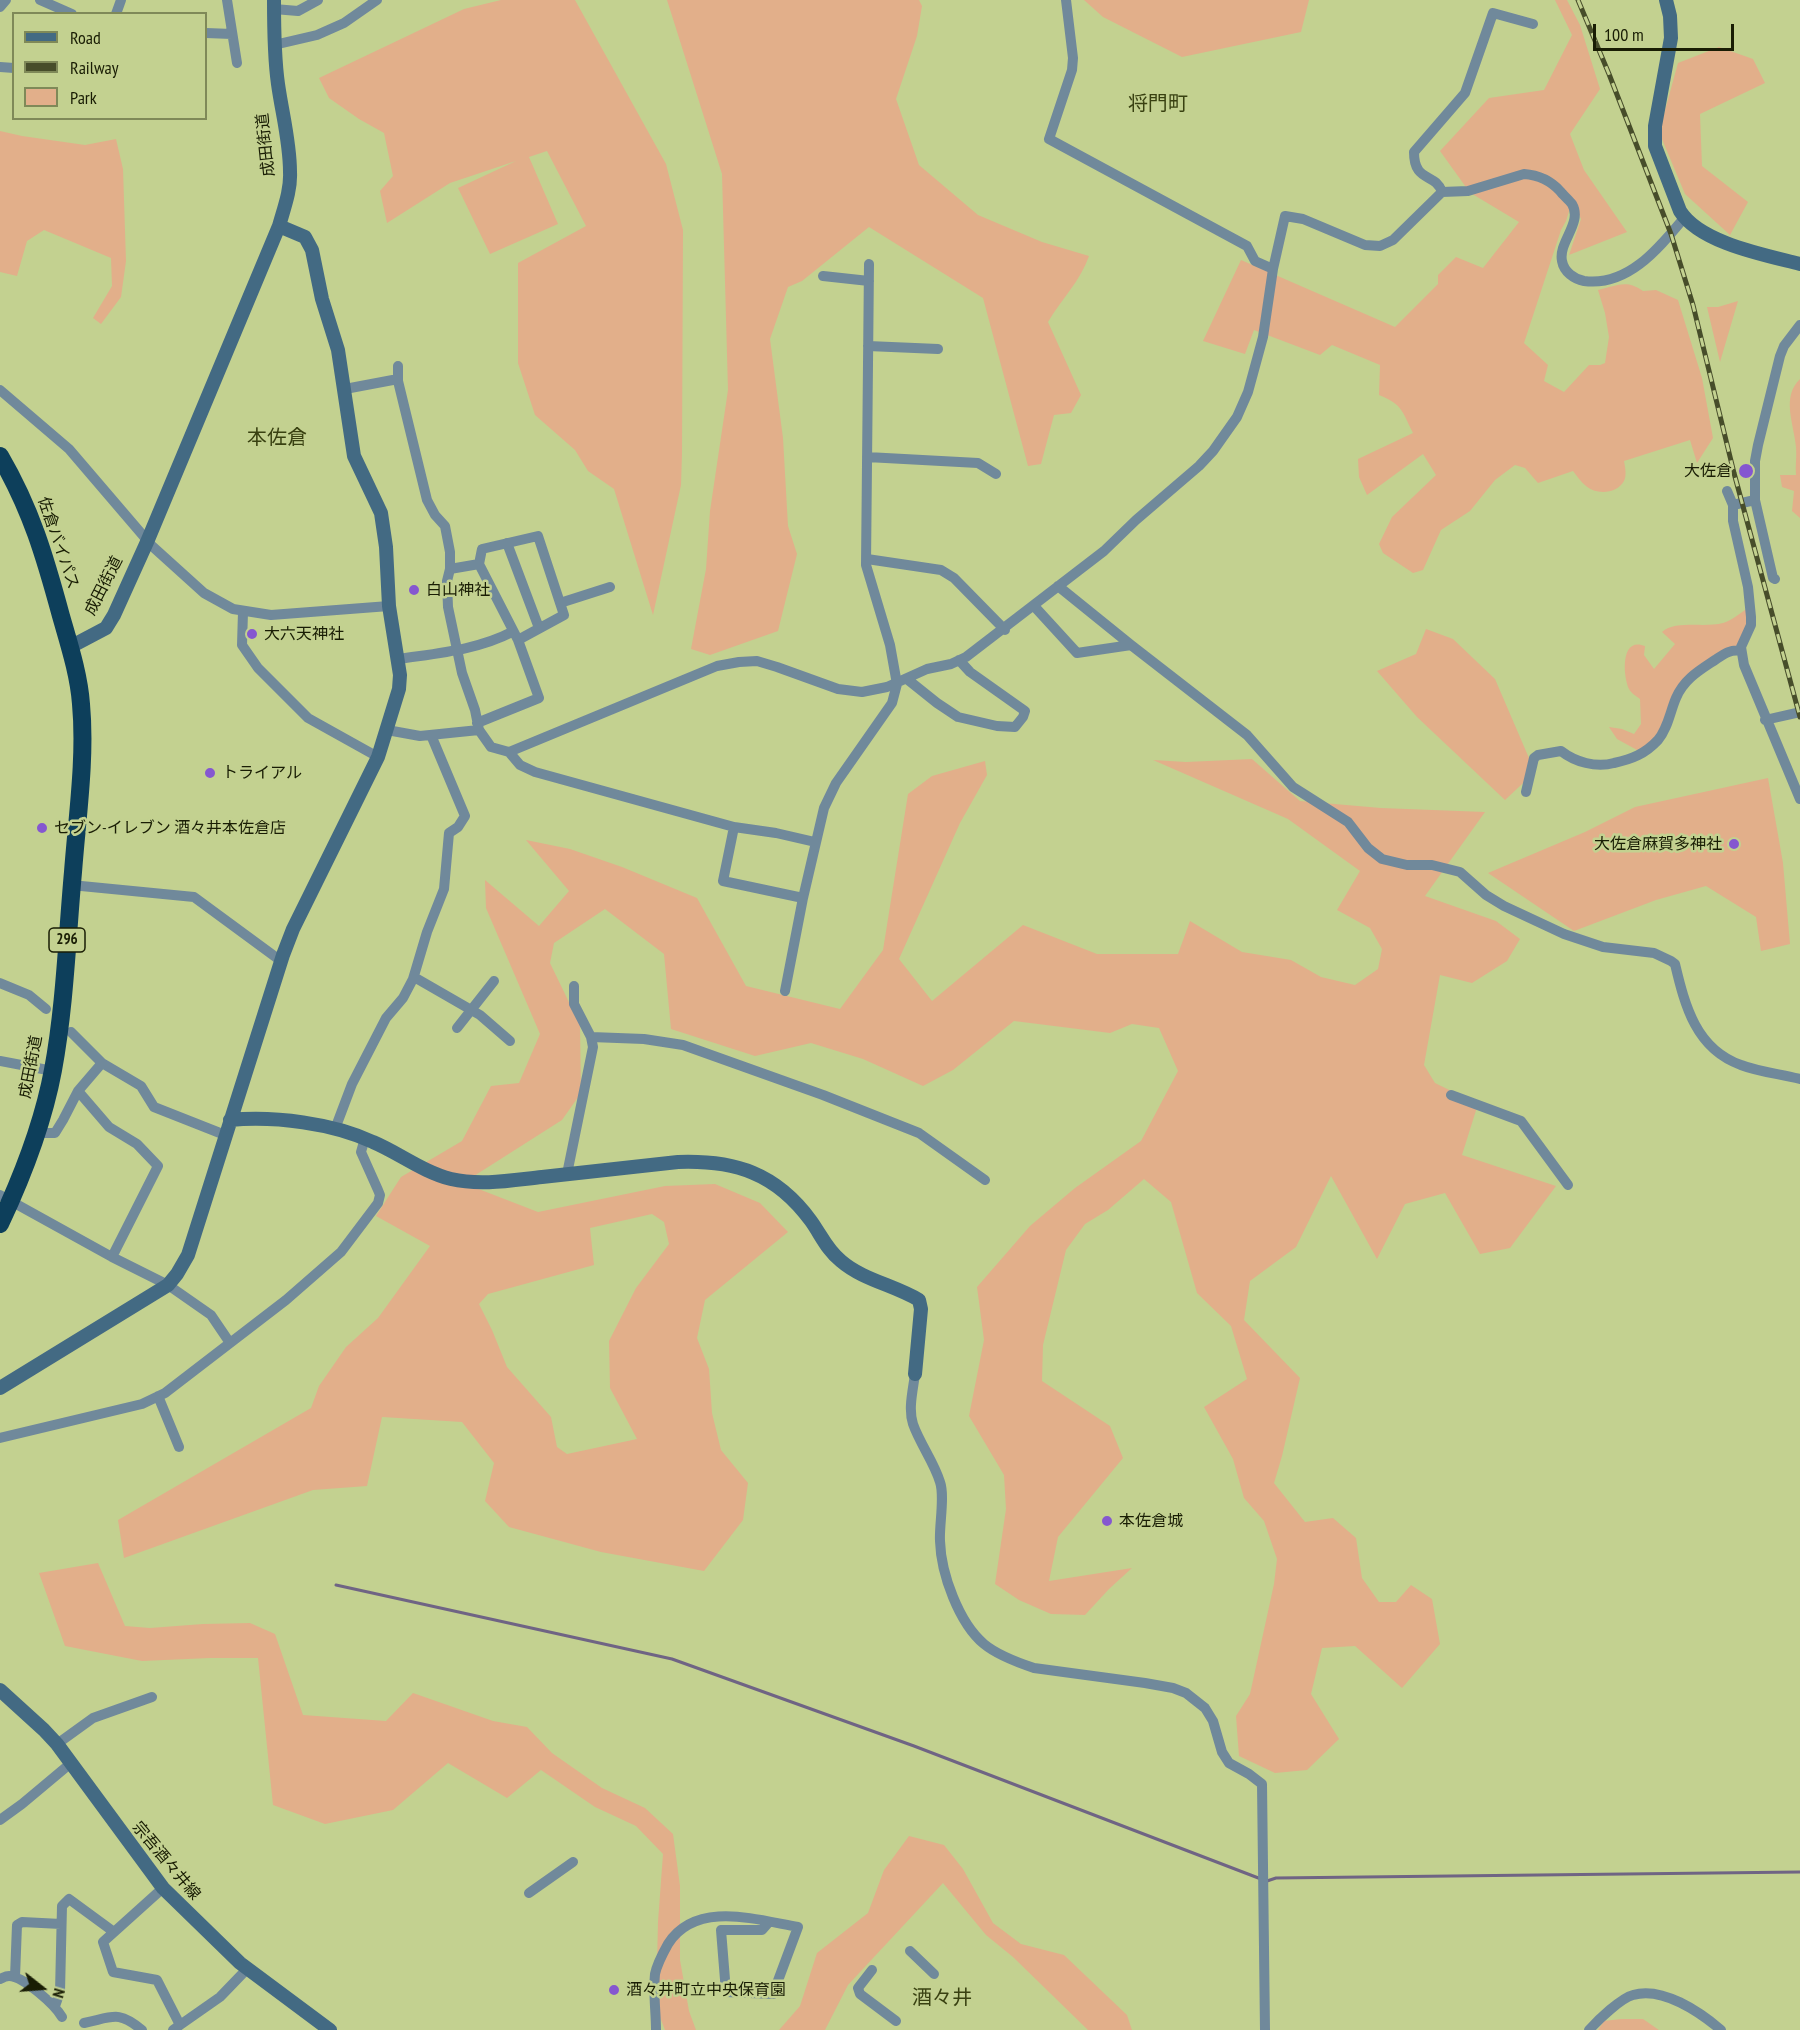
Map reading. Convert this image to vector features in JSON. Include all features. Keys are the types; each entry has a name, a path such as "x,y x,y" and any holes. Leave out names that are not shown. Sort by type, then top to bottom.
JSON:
{"highway":[{"name":"佐倉バイパス","path":"0,456 19,488 42,547 70,647"},
{"name":"成田街道","path":"0,1224 5,1198 37,1133 52,1071 60,1014 81,771 81,704 70,647"}],"street":[{"path":"0,7 6,0"},
{"path":"40,0 59,11"},
{"path":"227,0 237,63"},
{"path":"274,5 298,11 318,0"},
{"path":"274,45 317,35 344,22 377,0"},
{"path":"1066,0 1073,58 1072,70 1049,139 1247,246 1255,261 1274,269"},
{"path":"1666,0 1670,16 1671,38 1655,126 1655,146 1680,211 1684,218 1700,231 1723,241 1800,264"},
{"name":"成田街道","path":"70,647 106,628 114,615 147,542 279,226 288,198 290,173 287,134 278,85 274,45 274,5"},
{"path":"1442,192 1440,186 1418,171 1414,163 1414,152 1465,93 1494,13 1533,24"},
{"path":"207,33 232,34"},
{"path":"509,752 717,666 757,661 838,689 862,692 902,682 927,669 959,660 977,651 1104,551 1199,466 1227,434 1248,392 1263,337 1285,216 1312,222 1365,245 1380,246 1394,240 1442,192 1468,191 1524,174 1548,180 1572,205 1575,216 1563,246 1561,260 1567,272 1578,280 1595,282 1626,273 1633,268 1655,252 1684,218"},
{"path":"0,1388 168,1285 188,1255 281,961 293,929 378,757 399,689 399,659 389,606 386,547 381,513 354,456 338,350 322,299 312,250 305,237 279,226"},
{"path":"869,264 867,565 890,645 902,682 958,717 998,726 1015,727 1025,711 970,672 959,660"},
{"path":"823,276 868,281"},
{"path":"1775,579 1755,500 1755,461 1784,346 1800,325"},
{"path":"868,346 938,350"},
{"path":"398,366 398,379 427,500 435,515 445,526 450,552 447,582 448,607 456,650 478,727 491,747 509,752 520,765 535,772 734,827 815,842"},
{"path":"345,389 398,379"},
{"path":"0,390 69,449 147,542 204,592 233,609 271,615 389,606"},
{"path":"867,457 978,463 996,474"},
{"path":"1727,491 1733,505 1733,522 1748,587 1751,617 1751,625 1741,651 1744,665 1800,800"},
{"path":"1733,505 1755,500"},
{"path":"387,730 420,736 478,727 539,698 515,635 479,564 482,549 538,536 564,615 539,628 515,635 495,641 399,659"},
{"path":"507,543 539,628"},
{"path":"867,559 941,570 954,578 1005,630"},
{"path":"450,569 479,564"},
{"path":"1059,586 1247,735 1293,787 1348,822 1368,848 1382,859 1407,865 1432,865 1460,872 1486,895 1503,906 1564,934 1603,947 1654,953 1671,961 1676,964 1688,1011 1710,1047 1742,1066 1800,1079"},
{"path":"560,603 610,587"},
{"path":"1035,606 1077,652 1131,645"},
{"path":"243,612 242,645 258,668 308,718 378,757"},
{"path":"1526,792 1532,761 1538,755 1562,751 1571,758 1603,765 1644,753 1662,733 1676,697 1685,683 1728,652 1741,651"},
{"path":"785,991 824,808 836,783 892,703 902,682"},
{"path":"1765,720 1800,712"},
{"path":"335,1129 352,1084 386,1018 403,998 414,977 427,932 444,889 449,833 458,827 465,816 431,735"},
{"path":"734,827 723,880 803,898"},
{"path":"71,885 194,897 281,961"},
{"path":"414,977 480,1015 510,1041"},
{"path":"457,1028 494,981"},
{"path":"0,983 29,996 46,1009"},
{"path":"567,1174 592,1047 591,1037 574,1004 574,986"},
{"path":"71,1032 102,1063 141,1086 154,1107 225,1135"},
{"path":"591,1037 644,1039 683,1045 813,1091 919,1133 985,1180"},
{"path":"0,1061 52,1071"},
{"path":"37,1133 55,1133 78,1091 102,1063"},
{"path":"78,1091 109,1127 137,1144 158,1166 112,1257"},
{"path":"1451,1095 1521,1121 1568,1185"},
{"path":"230,1120 299,1123 335,1129 365,1138 453,1180 493,1182 696,1161 740,1167 766,1179 786,1193 812,1222 825,1245 840,1261 859,1273 908,1293 919,1300 921,1309 911,1408 913,1424 941,1484 942,1565 957,1606 970,1628 985,1645 1019,1663 1034,1668 1144,1683 1173,1688 1186,1693 1205,1708 1213,1721 1222,1752 1229,1763 1250,1774 1262,1784 1265,2030"},
{"path":"0,1438 142,1404 158,1396 286,1300 341,1252 378,1203 380,1195 361,1152 365,1138"},
{"path":"5,1198 168,1285 211,1316 230,1343"},
{"path":"158,1396 179,1447"},
{"name":"宗吾酒々井線","path":"0,1690 57,1744 163,1888 247,1969 330,2030"},
{"path":"57,1744 93,1718 152,1697"},
{"path":"0,1820 71,1763"},
{"path":"529,1893 573,1862"},
{"path":"163,1888 103,1942 113,1972 157,1980 176,2028 220,1997 247,1969"},
{"path":"55,2006 60,1992 62,1906 69,1899 114,1932"},
{"path":"656,2030 655,1973 663,1953 676,1932 705,1918 717,1917 770,1922 798,1927 773,1995 726,1992 721,1930 762,1930 770,1922"},
{"path":"15,1977 17,1925 22,1922 61,1924"},
{"path":"910,1951 934,1974"},
{"path":"872,1970 858,1988 860,1994 896,2021"},
{"path":"0,1979 8,1976 15,1977 33,1988 55,2006 62,2017"},
{"path":"1589,2030 1630,1995 1653,1993 1680,2002 1704,2016 1721,2030"},
{"path":"84,2023 117,2016 128,2019 142,2030"}],"green space":[{"path":"501,0 575,0 666,164 683,230 681,485 653,615 614,489 588,471 575,450 535,415 518,363 518,263 586,226 547,151 529,157 558,224 490,254 458,188 516,161 450,183 387,223 380,191 393,176 384,133 329,98 319,78 464,9"},
{"path":"667,0 919,0 922,6 917,36 896,99 919,165 978,215 1042,242 1089,256 1076,282 1048,322 1081,395 1071,413 1054,415 1041,464 1028,466 983,298 869,227 802,281 788,287 770,339 783,438 788,526 797,554 778,631 710,655 691,649 706,569 710,511 728,390 722,174"},
{"path":"1084,0 1309,0 1301,32 1182,57 1103,17"},
{"path":"1555,0 1567,0 1580,25 1600,89 1570,134 1584,170 1627,232 1569,255 1581,219 1573,202 1532,173 1468,190 1440,151 1489,98 1544,90 1572,35"},
{"path":"1719,47 1753,59 1765,83 1700,114 1702,166 1748,202 1730,235 1685,194 1659,132 1678,63"},
{"path":"0,131 85,145 116,139 123,169 126,261 121,297 101,324 93,318 112,286 111,258 44,230 27,241 17,276 0,272"},
{"path":"1523,175 1547,182 1571,205 1524,343 1548,365 1544,381 1564,392 1589,365 1605,363 1609,337 1598,290 1626,284 1643,291 1656,290 1678,300 1702,378 1713,438 1697,463 1690,440 1624,461 1626,474 1624,481 1617,489 1606,492 1590,489 1573,471 1538,483 1525,468 1515,465 1495,480 1470,511 1441,530 1423,570 1413,573 1383,553 1379,544 1392,517 1436,475 1423,454 1367,495 1359,477 1358,459 1413,433 1404,414 1397,406 1379,395 1380,365 1332,345 1320,355 1254,330 1245,354 1203,341 1241,260 1395,327 1438,284 1438,275 1456,257 1483,268 1519,222 1469,192"},
{"path":"1738,301 1720,362 1707,307 1718,307"},
{"path":"1800,379 1800,518 1792,511 1794,491 1782,487 1780,475 1796,475 1796,447 1790,402 1794,386"},
{"path":"1748,608 1749,616 1740,644 1711,659 1697,670 1672,715 1656,737 1637,750 1617,739 1609,727 1634,734 1641,724 1640,699 1630,690 1625,675 1625,659 1631,647 1637,644 1645,646 1644,655 1654,669 1675,644 1662,632 1668,628 1723,623"},
{"path":"1426,629 1453,639 1495,679 1535,772 1505,800 1417,717 1377,671 1416,654"},
{"path":"1252,759 1300,801 1381,808 1485,812 1425,896 1496,921 1520,939 1507,961 1472,983 1440,975 1424,1065 1435,1083 1478,1104 1462,1155 1556,1186 1510,1248 1480,1254 1445,1193 1405,1204 1377,1259 1331,1176 1296,1247 1250,1281 1244,1320 1300,1378 1274,1483 1305,1522 1333,1518 1356,1538 1362,1578 1379,1602 1396,1602 1411,1585 1432,1599 1440,1644 1402,1688 1355,1646 1322,1648 1311,1694 1339,1739 1307,1770 1275,1773 1239,1756 1236,1716 1250,1694 1274,1584 1277,1559 1264,1521 1244,1498 1233,1459 1204,1407 1247,1379 1231,1326 1197,1293 1171,1202 1144,1179 1108,1210 1085,1224 1066,1250 1043,1345 1042,1381 1110,1426 1123,1458 1058,1537 1049,1581 1132,1568 1085,1615 1051,1614 1019,1600 995,1584 1006,1509 1004,1475 969,1416 984,1340 977,1287 1030,1226 1075,1188 1141,1141 1178,1071 1159,1028 1132,1024 1110,1033 1014,1021 953,1070 923,1086 863,1059 811,1043 755,1056 671,1029 664,954 605,909 554,943 550,963 580,1025 581,1093 562,1120 463,1183 538,1212 665,1186 715,1184 760,1203 788,1232 705,1300 697,1338 709,1369 712,1413 721,1450 748,1483 743,1520 704,1571 601,1552 509,1527 485,1501 494,1463 462,1422 382,1417 367,1486 313,1490 124,1558 118,1520 311,1408 319,1386 346,1347 378,1318 430,1246 376,1216 401,1177 462,1141 491,1086 519,1083 540,1034 486,908 485,880 539,926 569,891 526,840 570,849 622,867 697,898 746,986 840,1009 883,950 908,794 932,776 985,761 987,775 960,823 899,959 932,1001 1023,925 1097,954 1178,954 1190,921 1242,952 1291,960 1321,977 1355,985 1378,969 1382,949 1370,928 1337,910 1360,871 1288,819 1153,760 1186,762","holes":["652,1214 664,1222 669,1244 636,1288 609,1341 610,1388 637,1439 567,1454 557,1447 551,1417 507,1367 479,1304 488,1294 594,1265 590,1228"]},
{"path":"1768,778 1783,863 1790,944 1761,951 1756,917 1706,886 1656,900 1574,931 1488,873 1585,832 1635,807"},
{"path":"98,1563 125,1626 150,1628 250,1623 275,1634 303,1715 386,1721 413,1693 493,1721 527,1727 552,1753 602,1788 645,1808 673,1834 680,1886 680,1960 689,2011 696,2030 665,2030 656,2007 658,1922 663,1854 636,1826 595,1807 541,1770 507,1798 448,1763 393,1810 325,1824 273,1805 258,1658 142,1661 65,1646 39,1573"},
{"path":"909,1836 944,1845 963,1869 993,1923 1021,1944 1064,1955 1127,2015 1132,2030 1088,2030 1013,1957 986,1935 943,1883 848,1985 825,2030 779,2030 800,2006 817,1953 868,1913 884,1870"},
{"path":"1643,2019 1659,2030 1598,2030 1604,2021"}],"waterway":[{"path":"336,1585 672,1659 914,1746 1261,1879"},
{"path":"1267,1881 1276,1878 1800,1872"}],"railway":[{"path":"1578,0 1671,234 1693,305 1734,473 1800,717"}],"place":[{"name":"大佐倉","path":"1746,471"},
{"name":"白山神社","path":"414,590"},
{"name":"大六天神社","path":"252,634"},
{"name":"トライアル","path":"210,773"},
{"name":"セブン-イレブン 酒々井本佐倉店","path":"42,828"},
{"name":"大佐倉麻賀多神社","path":"1734,844"},
{"name":"本佐倉城","path":"1107,1521"},
{"name":"酒々井町立中央保育園","path":"614,1990"}],"district":[{"name":"将門町","path":"1158,104"},
{"name":"本佐倉","path":"277,438"},
{"name":"酒々井","path":"942,1998"}]}
